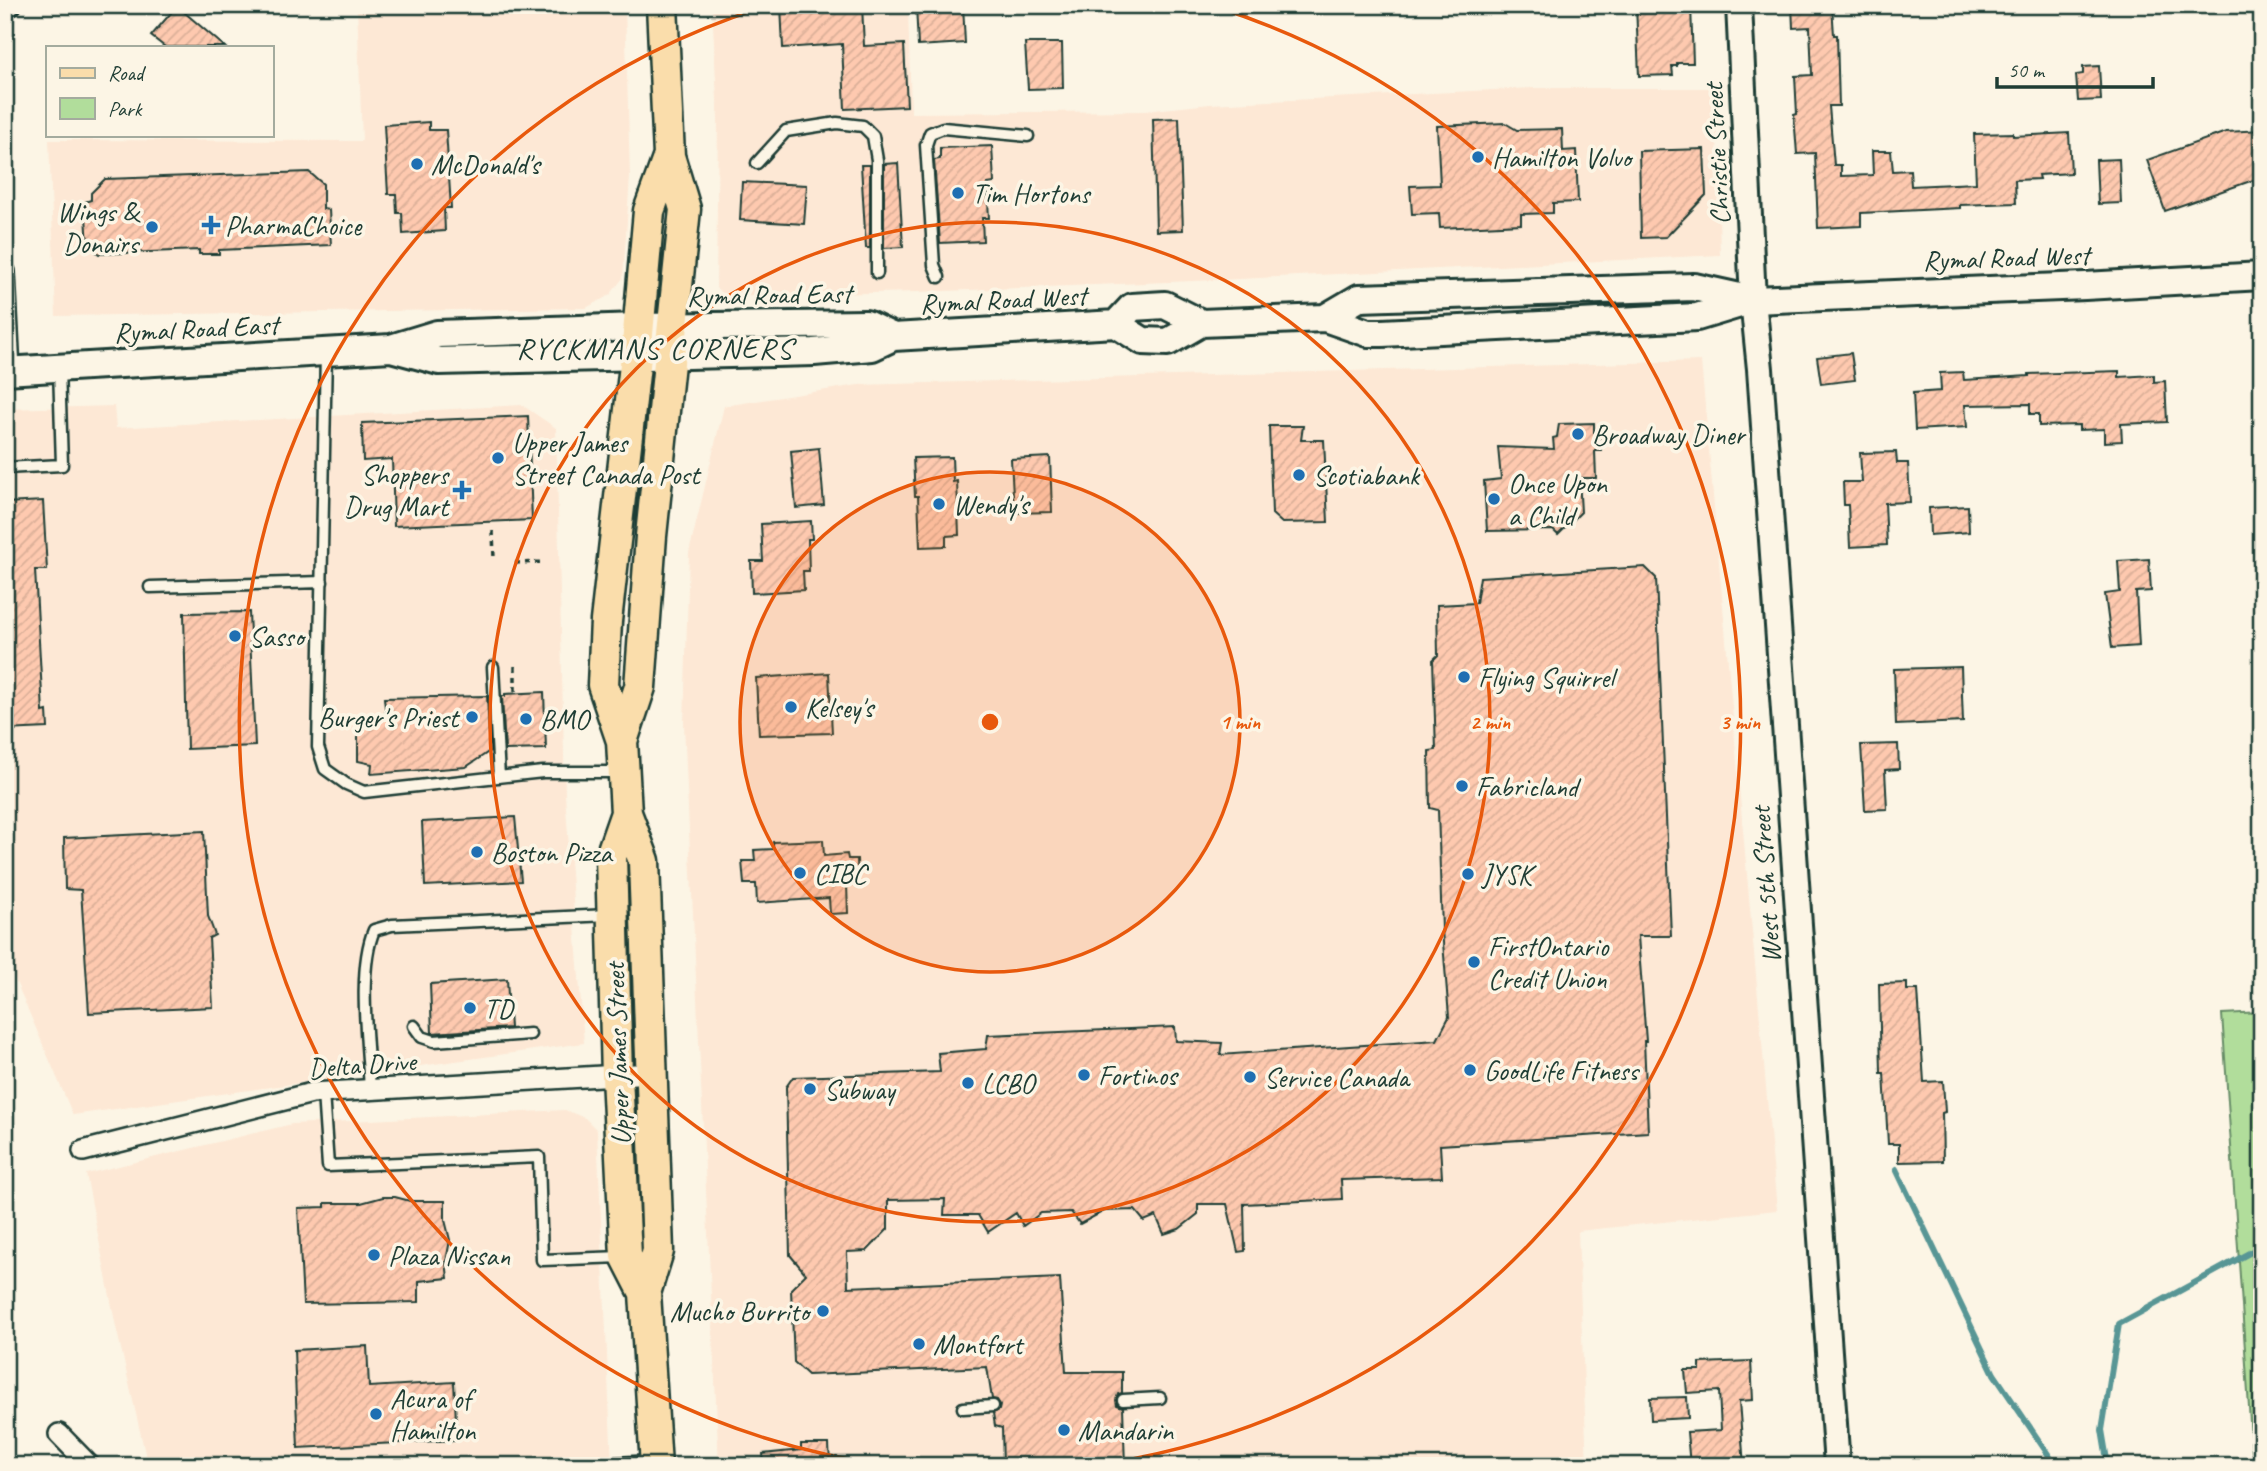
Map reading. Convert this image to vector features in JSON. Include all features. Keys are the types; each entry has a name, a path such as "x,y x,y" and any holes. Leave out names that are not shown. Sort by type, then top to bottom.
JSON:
{"main road":[{"name":"Upper James Street","path":"622,741 639,687 651,536 685,209 669,156 662,5"},
{"name":"Upper James Street","path":"656,1463 645,1293 659,1251 644,861 626,813 622,741 603,685 606,621 649,211 669,156"},
{"name":"Rymal Road West","path":"893,337 1116,324 1143,341 1168,342 1200,323 1325,318 1368,333 1395,332 1697,317 1753,300 2262,276"},
{"name":"Rymal Road West","path":"1325,318 1359,298 1694,287 1753,300"},
{"name":"Rymal Road West","path":"1116,324 1132,307 1165,305 1200,323"},
{"name":"Rymal Road East","path":"637,341 672,327 866,324 893,337"},
{"name":"Rymal Road East","path":"8,371 391,348 437,334 637,341 670,356 814,352 872,347 893,337"},
{"name":"Upper James Street","path":"626,813 611,856 617,1076 626,1256 645,1293"}],"street":[{"path":"5,6 10,5"},
{"name":"Christie Street","path":"1740,5 1753,300"},
{"path":"5,272 8,371"},
{"name":"West 5th Street","path":"1753,300 1837,1466"},
{"name":"Delta Drive","path":"83,1151 312,1093 652,1073"},
{"path":"59,1434 90,1466"}],"lane":[{"path":"757,163 786,131 837,122 863,126 873,136 877,160 877,273"},
{"path":"939,277 934,265 926,145 930,133 943,128 1028,136"},
{"path":"326,353 318,747 325,769 346,784 364,792 543,772 623,772"},
{"path":"5,468 62,465 59,368"},
{"path":"150,587 322,582"},
{"path":"493,667 499,777"},
{"path":"370,1090 365,965 368,944 374,930 392,925 613,915"},
{"path":"414,1026 422,1037 434,1041 530,1034"},
{"path":"323,1093 328,1166 539,1157 542,1260 626,1256"},
{"path":"1123,1400 1160,1398"},
{"path":"963,1408 992,1406"},
{"path":"561,1466 656,1463"}],"path":[{"path":"493,531 494,559"},
{"path":"515,563 544,562"},
{"path":"515,666 515,691"}],"shaded area":[{"path":"357,5 625,5 630,177 623,278 610,295 586,308 56,316 49,140 362,141"},
{"path":"712,5 908,5 911,113 1145,111 1210,104 1533,88 1716,88 1720,255 1218,280 919,292 726,296 716,288 718,119"},
{"path":"1701,361 1777,1210 1578,1231 1587,1466 719,1466 684,724 689,553 724,406 858,385"},
{"path":"522,405 556,428 565,795 584,1043 73,1115 5,956 5,409 114,406 116,428"},
{"path":"565,1110 585,1118 597,1130 612,1466 148,1466 116,1327 86,1174 292,1124"}],"green space":[{"path":"2262,1012 2262,1466 2253,1466 2222,1014"}],"building":[{"path":"781,5 862,5 864,46 904,44 907,106 845,109 842,44 783,48"},
{"path":"916,5 963,5 965,43 918,46"},
{"path":"1636,5 1691,5 1693,63 1677,63 1677,66 1672,66 1673,75 1639,76"},
{"path":"1792,5 1832,5 1834,35 1837,35 1839,106 1829,106 1834,165 1841,165 1841,176 1873,175 1872,151 1891,151 1893,171 1910,170 1911,186 1976,183 1974,134 2013,133 2013,136 2069,133 2071,173 2038,175 2039,179 2015,180 2016,203 1861,213 1861,226 1818,228 1815,153 1797,154 1794,115 1797,114 1795,76 1812,75 1810,27 1793,28"},
{"path":"177,6 224,46 164,46 151,36"},
{"path":"1025,43 1062,43 1063,88 1028,89"},
{"path":"2099,66 2101,100 2078,101 2076,75 2083,74 2083,67"},
{"path":"1179,118 1183,230 1156,231 1153,119"},
{"name":"McDonald's","path":"429,122 429,130 446,130 451,208 444,208 445,231 403,234 402,213 397,213 396,194 388,194 384,125"},
{"name":"Hamilton Volvo","path":"1505,123 1517,130 1562,129 1563,151 1576,150 1578,202 1553,203 1553,213 1521,214 1521,224 1440,228 1439,213 1412,214 1410,186 1440,185 1437,126"},
{"path":"2262,130 2262,177 2165,211 2147,160 2226,132"},
{"name":"Tim Hortons","path":"992,146 994,183 987,184 989,218 982,218 983,241 940,243 934,160 940,159 940,148"},
{"path":"1704,149 1706,195 1666,237 1641,238 1639,151"},
{"path":"2119,159 2121,203 2098,204 2096,160"},
{"path":"898,163 903,247 884,248 884,164"},
{"path":"861,165 870,165 870,248 866,248"},
{"path":"309,172 323,184 323,209 329,210 331,245 219,250 219,254 199,254 199,250 99,254 88,245 85,202 91,200 91,193 105,179"},
{"path":"742,182 807,185 804,224 740,220"},
{"path":"1851,353 1855,380 1821,384 1817,357"},
{"path":"2119,371 2119,377 2154,375 2154,382 2165,381 2167,422 2121,424 2122,441 2104,442 2104,429 2079,430 2079,425 2039,426 2039,414 2030,414 2030,404 1965,405 1967,427 1915,430 1913,393 1941,391 1940,373 1963,372 1964,380 2029,374"},
{"name":"Shoppers Drug Mart","path":"528,416 532,520 394,526 392,459 363,461 362,423"},
{"path":"1594,423 1594,432 1599,432 1601,451 1595,451 1596,478 1579,478 1581,512 1558,535 1553,530 1487,531 1484,481 1501,479 1498,447 1554,449 1553,438 1557,437 1559,424"},
{"name":"Scotiabank","path":"1269,426 1303,426 1301,440 1324,440 1328,522 1282,523 1272,514"},
{"path":"819,448 824,505 796,508 791,451"},
{"path":"1896,452 1897,463 1908,463 1910,502 1885,503 1887,545 1850,547 1848,505 1844,505 1843,482 1862,482 1860,453"},
{"name":"Wendy's","path":"952,457 953,482 957,481 959,535 946,536 946,546 920,547 913,458"},
{"path":"1050,457 1052,512 1014,513 1011,459"},
{"path":"43,501 47,570 35,570 43,712 47,711 48,728 5,730 5,503"},
{"path":"1968,506 1969,532 1930,535 1929,508"},
{"path":"811,521 812,539 808,539 809,571 803,571 804,590 752,593 751,561 763,561 761,524"},
{"path":"2149,559 2151,591 2136,592 2139,646 2112,648 2105,594 2120,592 2118,561"},
{"path":"1645,567 1656,578 1671,936 1638,936 1646,1041 1648,1132 1440,1145 1442,1177 1341,1180 1342,1199 1244,1204 1245,1251 1238,1252 1227,1204 1198,1204 1198,1214 1179,1229 1164,1234 1156,1216 1144,1221 1135,1210 1104,1211 1080,1224 1071,1212 1041,1213 1023,1226 1016,1213 988,1232 978,1215 944,1215 945,1199 888,1200 888,1229 867,1251 847,1252 848,1287 1060,1278 1066,1372 1122,1372 1122,1393 1118,1394 1116,1400 1117,1405 1123,1407 1125,1466 1003,1466 1002,1428 995,1426 993,1413 999,1410 1000,1405 997,1400 992,1399 987,1367 808,1375 794,1362 791,1289 806,1274 790,1255 786,1087 793,1077 940,1072 938,1053 986,1049 988,1035 1175,1027 1176,1041 1222,1043 1220,1055 1437,1040 1449,1017 1442,930 1438,810 1430,808 1429,751 1436,750 1433,660 1438,655 1437,605 1476,603 1480,577"},
{"path":"249,612 255,746 187,749 184,613"},
{"path":"1961,667 1963,722 1896,725 1894,669"},
{"name":"Kelsey's","path":"829,673 832,733 759,735 756,678"},
{"name":"BMO","path":"544,692 546,749 505,750 502,696"},
{"path":"487,696 490,751 466,767 371,774 372,764 358,761 358,719 386,717 384,698"},
{"path":"1898,744 1899,769 1885,770 1887,809 1865,810 1861,745"},
{"path":"515,817 521,881 425,886 422,822"},
{"path":"204,831 208,916 215,935 209,938 213,1007 89,1013 81,890 65,889 64,838"},
{"name":"CIBC","path":"823,840 824,856 847,854 848,859 857,859 858,884 847,885 848,913 830,914 829,898 757,903 756,884 744,884 742,861 755,861 754,850 773,849 773,842"},
{"name":"TD","path":"507,979 510,1028 432,1033 430,984"},
{"path":"1907,983 1907,990 1918,990 1924,1082 1943,1081 1943,1161 1899,1162 1899,1144 1888,1144 1884,1073 1881,1073 1879,984"},
{"name":"Plaza Nissan","path":"383,1197 410,1201 445,1201 445,1220 450,1240 446,1261 448,1278 419,1281 419,1302 303,1304 298,1208 325,1207 325,1203 361,1203"},
{"name":"Acura of Hamilton","path":"367,1346 369,1387 454,1382 457,1440 298,1448 294,1350"},
{"path":"1751,1361 1753,1400 1739,1401 1744,1466 1690,1466 1687,1432 1721,1430 1719,1391 1687,1393 1685,1370 1700,1370 1700,1363"},
{"path":"1687,1397 1688,1418 1651,1420 1650,1398"},
{"path":"801,1444 829,1444 830,1466 764,1466 763,1454 801,1450"}],"waterway":[{"path":"1896,1169 1994,1374 2056,1466"},
{"path":"2108,1466 2102,1430 2119,1324 2262,1246"}],"place":[{"name":"Hamilton Volvo","path":"1478,157"},
{"name":"McDonald's","path":"417,164"},
{"name":"Tim Hortons","path":"958,193"},
{"name":"PharmaChoice","path":"211,225"},
{"name":"Wings & Donairs","path":"152,227"},
{"name":"Broadway Diner","path":"1578,434"},
{"name":"Upper James Street Canada Post","path":"498,458"},
{"name":"Scotiabank","path":"1299,475"},
{"name":"Shoppers Drug Mart","path":"462,490"},
{"name":"Once Upon a Child","path":"1494,499"},
{"name":"Wendy's","path":"939,504"},
{"name":"Sasso","path":"235,636"},
{"name":"Flying Squirrel","path":"1464,677"},
{"name":"Kelsey's","path":"791,707"},
{"name":"Burger's Priest","path":"472,717"},
{"name":"BMO","path":"526,719"},
{"name":"Fabricland","path":"1462,786"},
{"name":"Boston Pizza","path":"477,852"},
{"name":"CIBC","path":"800,873"},
{"name":"JYSK","path":"1468,874"},
{"name":"FirstOntario Credit Union","path":"1474,962"},
{"name":"TD","path":"470,1008"},
{"name":"GoodLife Fitness","path":"1470,1070"},
{"name":"Fortinos","path":"1084,1075"},
{"name":"Service Canada","path":"1250,1077"},
{"name":"LCBO","path":"968,1083"},
{"name":"Subway","path":"810,1089"},
{"name":"Plaza Nissan","path":"374,1255"},
{"name":"Mucho Burrito","path":"823,1311"},
{"name":"Montfort","path":"919,1344"},
{"name":"Acura of Hamilton","path":"376,1414"},
{"name":"Mandarin","path":"1064,1430"}],"district":[{"name":"RYCKMANS CORNERS","path":"655,348"}]}
